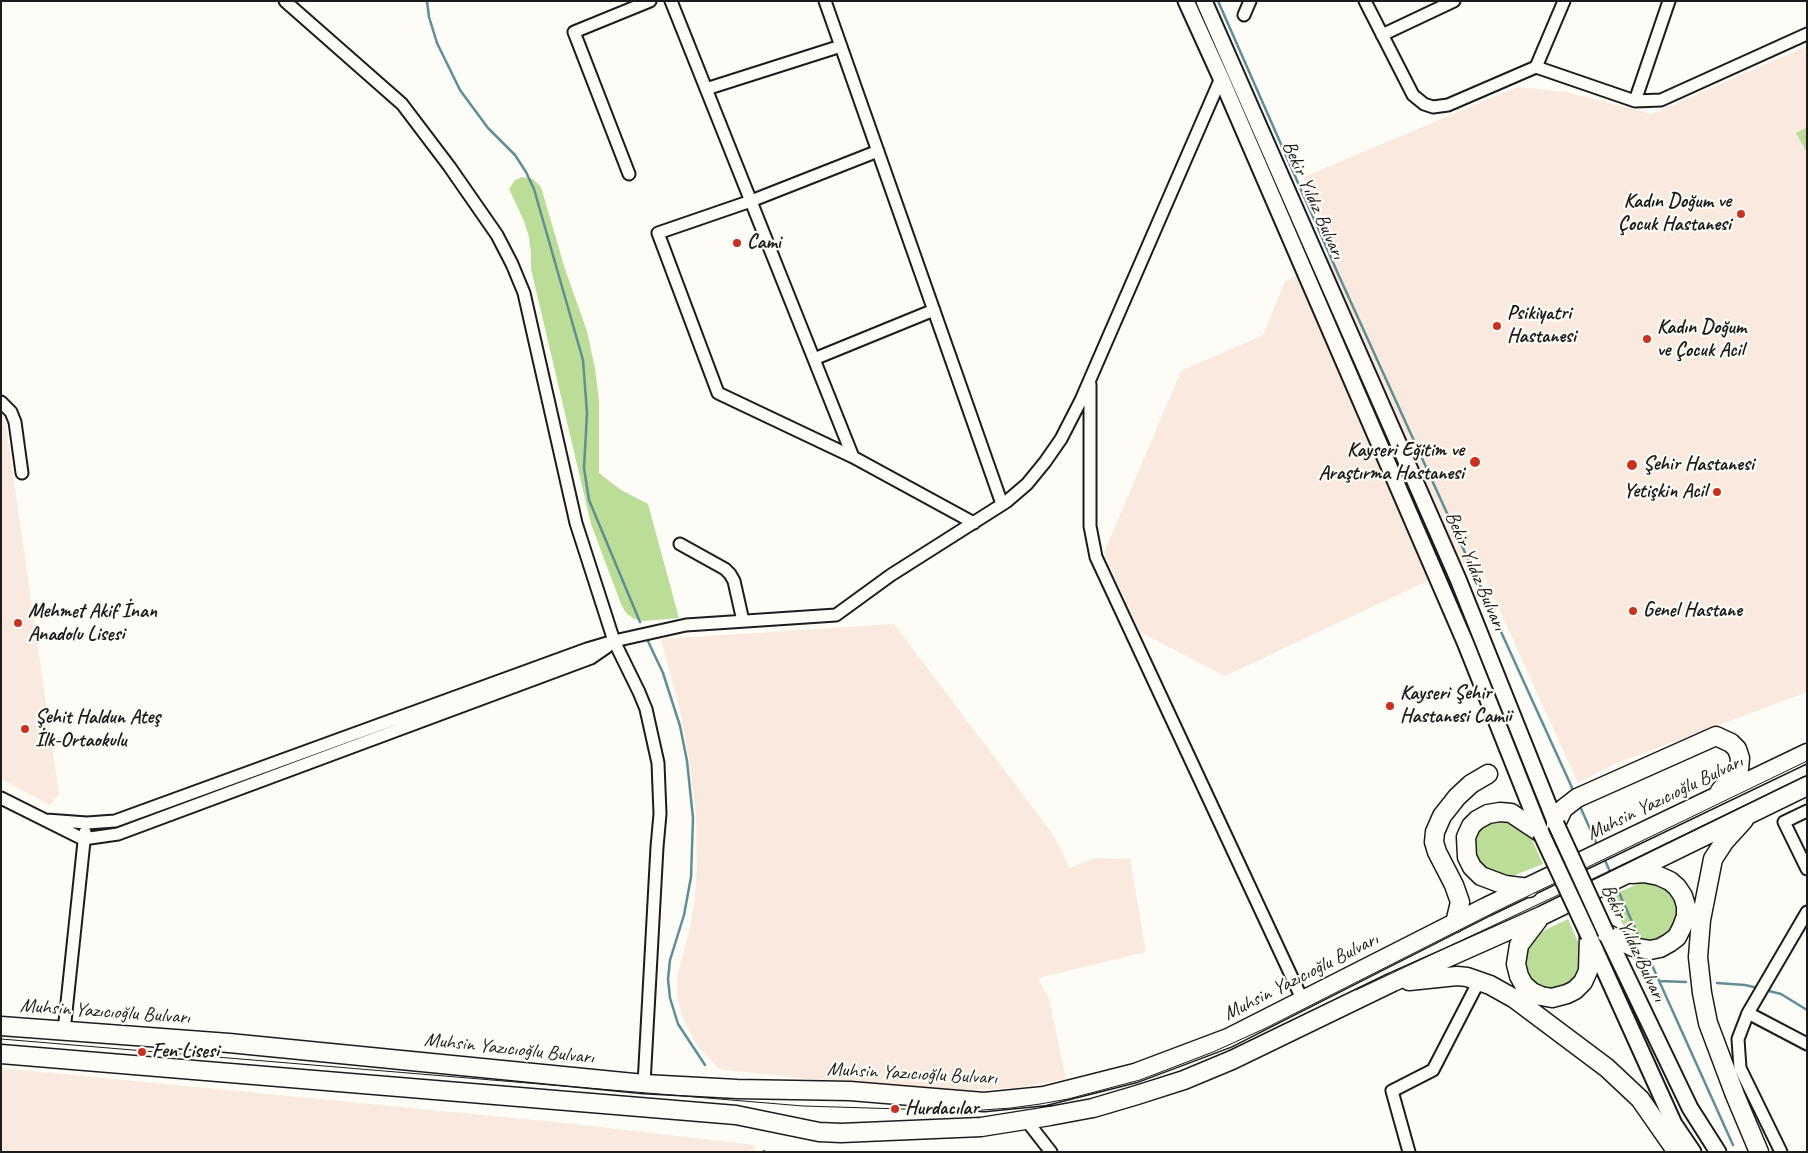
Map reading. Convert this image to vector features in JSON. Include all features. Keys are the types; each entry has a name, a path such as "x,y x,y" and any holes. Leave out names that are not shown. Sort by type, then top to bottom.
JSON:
{"highway":[{"path":"1529,888 1505,885 1481,876 1472,867 1467,857 1466,837 1471,826 1477,820 1488,814 1511,813 1548,828 1563,809 1577,798 1716,736 1731,743 1737,749 1740,758 1739,769 1714,798"},
{"name":"Muhsin Yazıcıoğlu Bulvarı","path":"1,1026 229,1043 644,1084 737,1089 850,1091 984,1102 1044,1096 1135,1073 1228,1038 1455,923 1807,752"},
{"path":"1455,923 1460,902 1454,885 1437,852 1434,842 1436,827 1457,797 1471,784 1488,774"},
{"path":"1,1054 736,1115 819,1132 841,1133 981,1127 1093,1108 1184,1080 1232,1060 1393,982 1541,916 1807,786"},
{"path":"1758,809 1740,823 1713,859 1701,920 1698,957 1708,1023 1759,1152"},
{"path":"1541,916 1522,939 1516,958 1517,970 1527,988 1541,996 1552,998 1575,990 1583,982 1598,934 1633,947 1650,950 1660,948 1669,943 1682,927 1686,916 1686,906 1678,887 1670,881 1651,874 1629,874"},
{"path":"1454,885 1467,897 1486,908"},
{"path":"1393,982 1458,976 1480,980 1514,998 1607,1068 1640,1099 1677,1152"}],"main road":[{"name":"Bekir Yıldız Bulvarı","path":"1186,1 1461,633 1512,759 1548,828 1598,934 1690,1108 1718,1152"},
{"name":"Bekir Yıldız Bulvarı","path":"1204,1 1458,579 1527,752 1548,828"},
{"name":"Bekir Yıldız Bulvarı","path":"1598,934 1674,1124 1693,1152"}],"street":[{"path":"284,1 402,104 449,166 505,250 519,278 528,309 576,522 614,641 640,692 655,745 660,780 660,814 644,1084"},
{"path":"629,174 574,32 650,1"},
{"path":"671,1 853,457"},
{"path":"825,1 1002,504"},
{"path":"1244,15 1250,1"},
{"path":"1364,1 1413,95 1424,104 1433,107 1448,105 1536,67 1635,101 1661,100 1807,34"},
{"path":"1382,35 1454,1"},
{"path":"1536,67 1564,1"},
{"path":"1635,101 1669,1"},
{"path":"706,89 841,46"},
{"path":"46,820 87,823 115,821 587,649 614,641 686,625 836,615 891,575 1002,504 1027,484 1045,462 1072,420 1221,78"},
{"path":"878,151 751,201 658,233 718,393 853,457 974,523"},
{"path":"814,359 934,310"},
{"path":"1090,380 1090,526 1096,557 1303,1001"},
{"path":"1,402 8,408 15,422 22,472"},
{"path":"680,544 725,568 730,574 734,581 742,621"},
{"path":"1,798 83,839 118,834 591,658 614,641"},
{"path":"1807,812 1784,822 1807,869"},
{"path":"64,1031 83,839 87,823"},
{"path":"1781,1152 1740,1068 1738,1039 1748,1013 1807,912"},
{"path":"1409,1152 1392,1092 1433,1070 1480,980"},
{"path":"1748,1013 1807,1044"},
{"path":"1026,1120 1051,1152"}],"shaded area":[{"name":"Kayseri Eğitim ve Araştırma Hastanesi","path":"1807,46 1807,692 1612,765 1578,783 1476,558 1225,676 1140,632 1104,553 1181,371 1263,335 1285,282 1336,251 1304,177 1517,87 1566,92 1652,114"},
{"path":"1,414 5,420 59,794 50,805 1,779"},
{"path":"894,624 1054,836 1070,868 1095,858 1130,859 1146,952 1038,978 1049,999 1066,1079 1015,1088 938,1092 719,1069 696,1044 682,1016 677,996 677,977 689,932 695,898 697,863 696,814 681,714 661,639"},
{"path":"1,1068 565,1123 754,1145 756,1152 1,1152"}],"green space":[{"path":"1807,127 1807,153 1796,133"},
{"path":"522,177 533,179 541,187 565,269 587,331 595,368 599,401 599,473 621,490 648,504 679,618 644,621 634,619 626,613 591,524 531,269 529,237 524,221 509,189 515,180"},
{"path":"1501,816 1528,831 1543,864 1506,877 1487,871 1476,858 1473,844 1477,830"},
{"path":"1649,881 1674,889 1680,922 1659,942 1631,939 1608,897"},
{"path":"1568,919 1584,956 1579,976 1565,988 1548,989 1539,986 1526,971 1525,957 1527,947 1537,934"}],"waterway":[{"path":"427,1 429,17 437,43 460,90 488,128 515,155 534,189 583,360 587,413 584,468 589,500 640,622"},
{"path":"1218,1 1339,276 1574,792"},
{"path":"646,637 663,673 680,726 687,761 693,818 691,877 684,915 670,960 668,979 670,998 678,1024 705,1065"},
{"path":"1579,804 1598,847"},
{"path":"1604,858 1611,874"},
{"path":"1616,886 1638,935"},
{"path":"1651,963 1733,1145"},
{"path":"1659,981 1686,982"},
{"path":"1717,983 1758,988"},
{"path":"1765,990 1781,994 1807,1010"}],"tram line":[{"path":"1,1039 803,1106 968,1111 1040,1104 1068,1099 1140,1080 1213,1052 1266,1028 1495,912 1807,761"},
{"path":"1356,990 1605,873 1807,775"}],"place":[{"name":"Kadın Doğum ve Çocuk Hastanesi","path":"1741,214"},
{"name":"Cami","path":"737,243"},
{"name":"Psikiyatri Hastanesi","path":"1497,326"},
{"name":"Kadın Doğum ve Çocuk Acil","path":"1647,339"},
{"name":"Kayseri Eğitim ve Araştırma Hastanesi","path":"1475,462"},
{"name":"Şehir Hastanesi","path":"1632,465"},
{"name":"Yetişkin Acil","path":"1717,492"},
{"name":"Genel Hastane","path":"1633,611"},
{"name":"Mehmet Akif İnan Anadolu Lisesi","path":"18,623"},
{"name":"Kayseri Şehir Hastanesi Camii","path":"1390,706"},
{"name":"Şehit Haldun Ateş İlk-Ortaokulu","path":"25,729"},
{"name":"Fen Lisesi","path":"142,1052"},
{"name":"Hurdacılar","path":"895,1109"}]}
